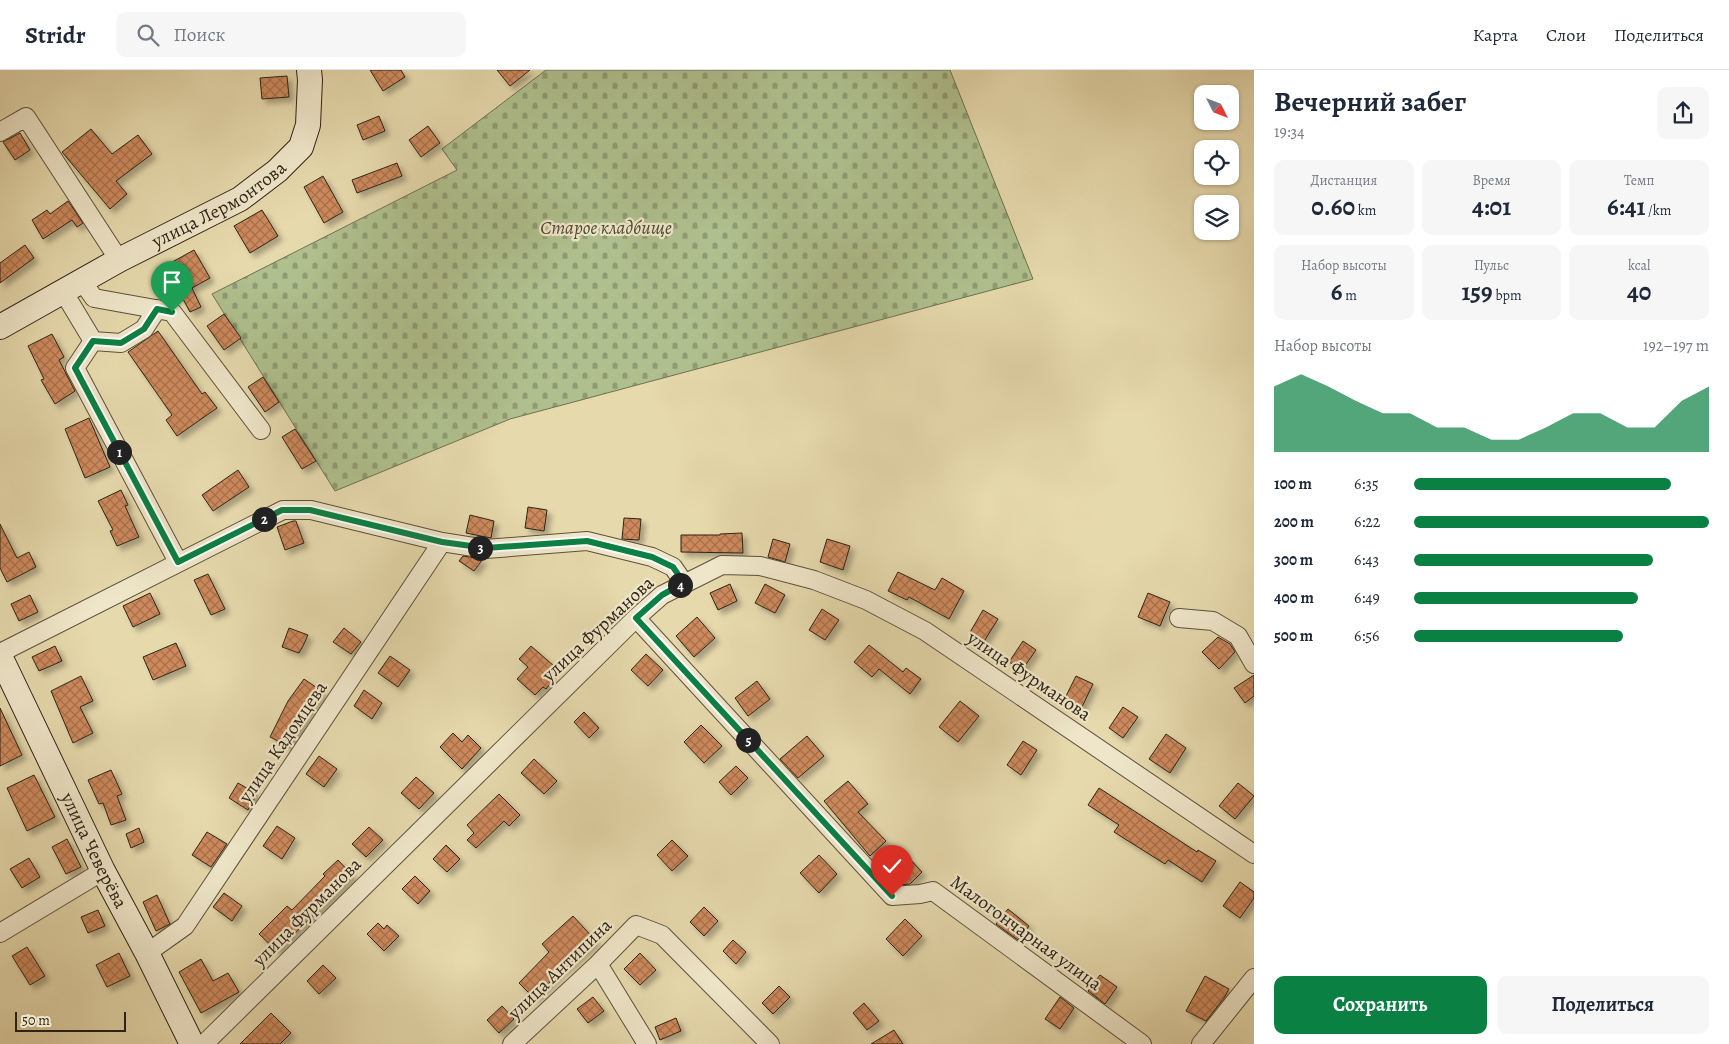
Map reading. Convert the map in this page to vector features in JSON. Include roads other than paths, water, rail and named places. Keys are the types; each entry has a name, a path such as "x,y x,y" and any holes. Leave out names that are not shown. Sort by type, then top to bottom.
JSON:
{"street":[{"name":"улица Лермонтова","path":"0,327 119,260 240,199 277,171 301,148 308,125 309,70"},
{"path":"0,132 26,117 119,260"},
{"path":"72,286 94,298 172,312 261,430"},
{"path":"72,286 93,341"},
{"path":"93,341 121,343 144,329 157,309"},
{"path":"93,341 75,368 178,562"},
{"path":"0,654 282,510 310,510 442,542 486,548 587,541 652,557 673,567 684,583"},
{"name":"улица Кадомцева","path":"147,953 185,926 442,542"},
{"name":"улица Фурманова","path":"204,1044 636,618 662,595 722,565 760,566 814,580 866,600 925,631 1254,854"},
{"name":"Малогончарная улица","path":"636,618 892,896 933,891 1142,1044"},
{"path":"1179,618 1213,622 1238,636 1254,664"},
{"name":"улица Чеверёва","path":"0,654 102,871 147,953 192,1044"},
{"path":"0,933 102,871"},
{"name":"улица Антипина","path":"512,1044 598,964 636,925 662,934 770,1044"},
{"path":"598,964 647,1044"},
{"path":"1201,1044 1254,978"}],"park label":[{"name":"Старое кладбище","path":"606,228"}]}
